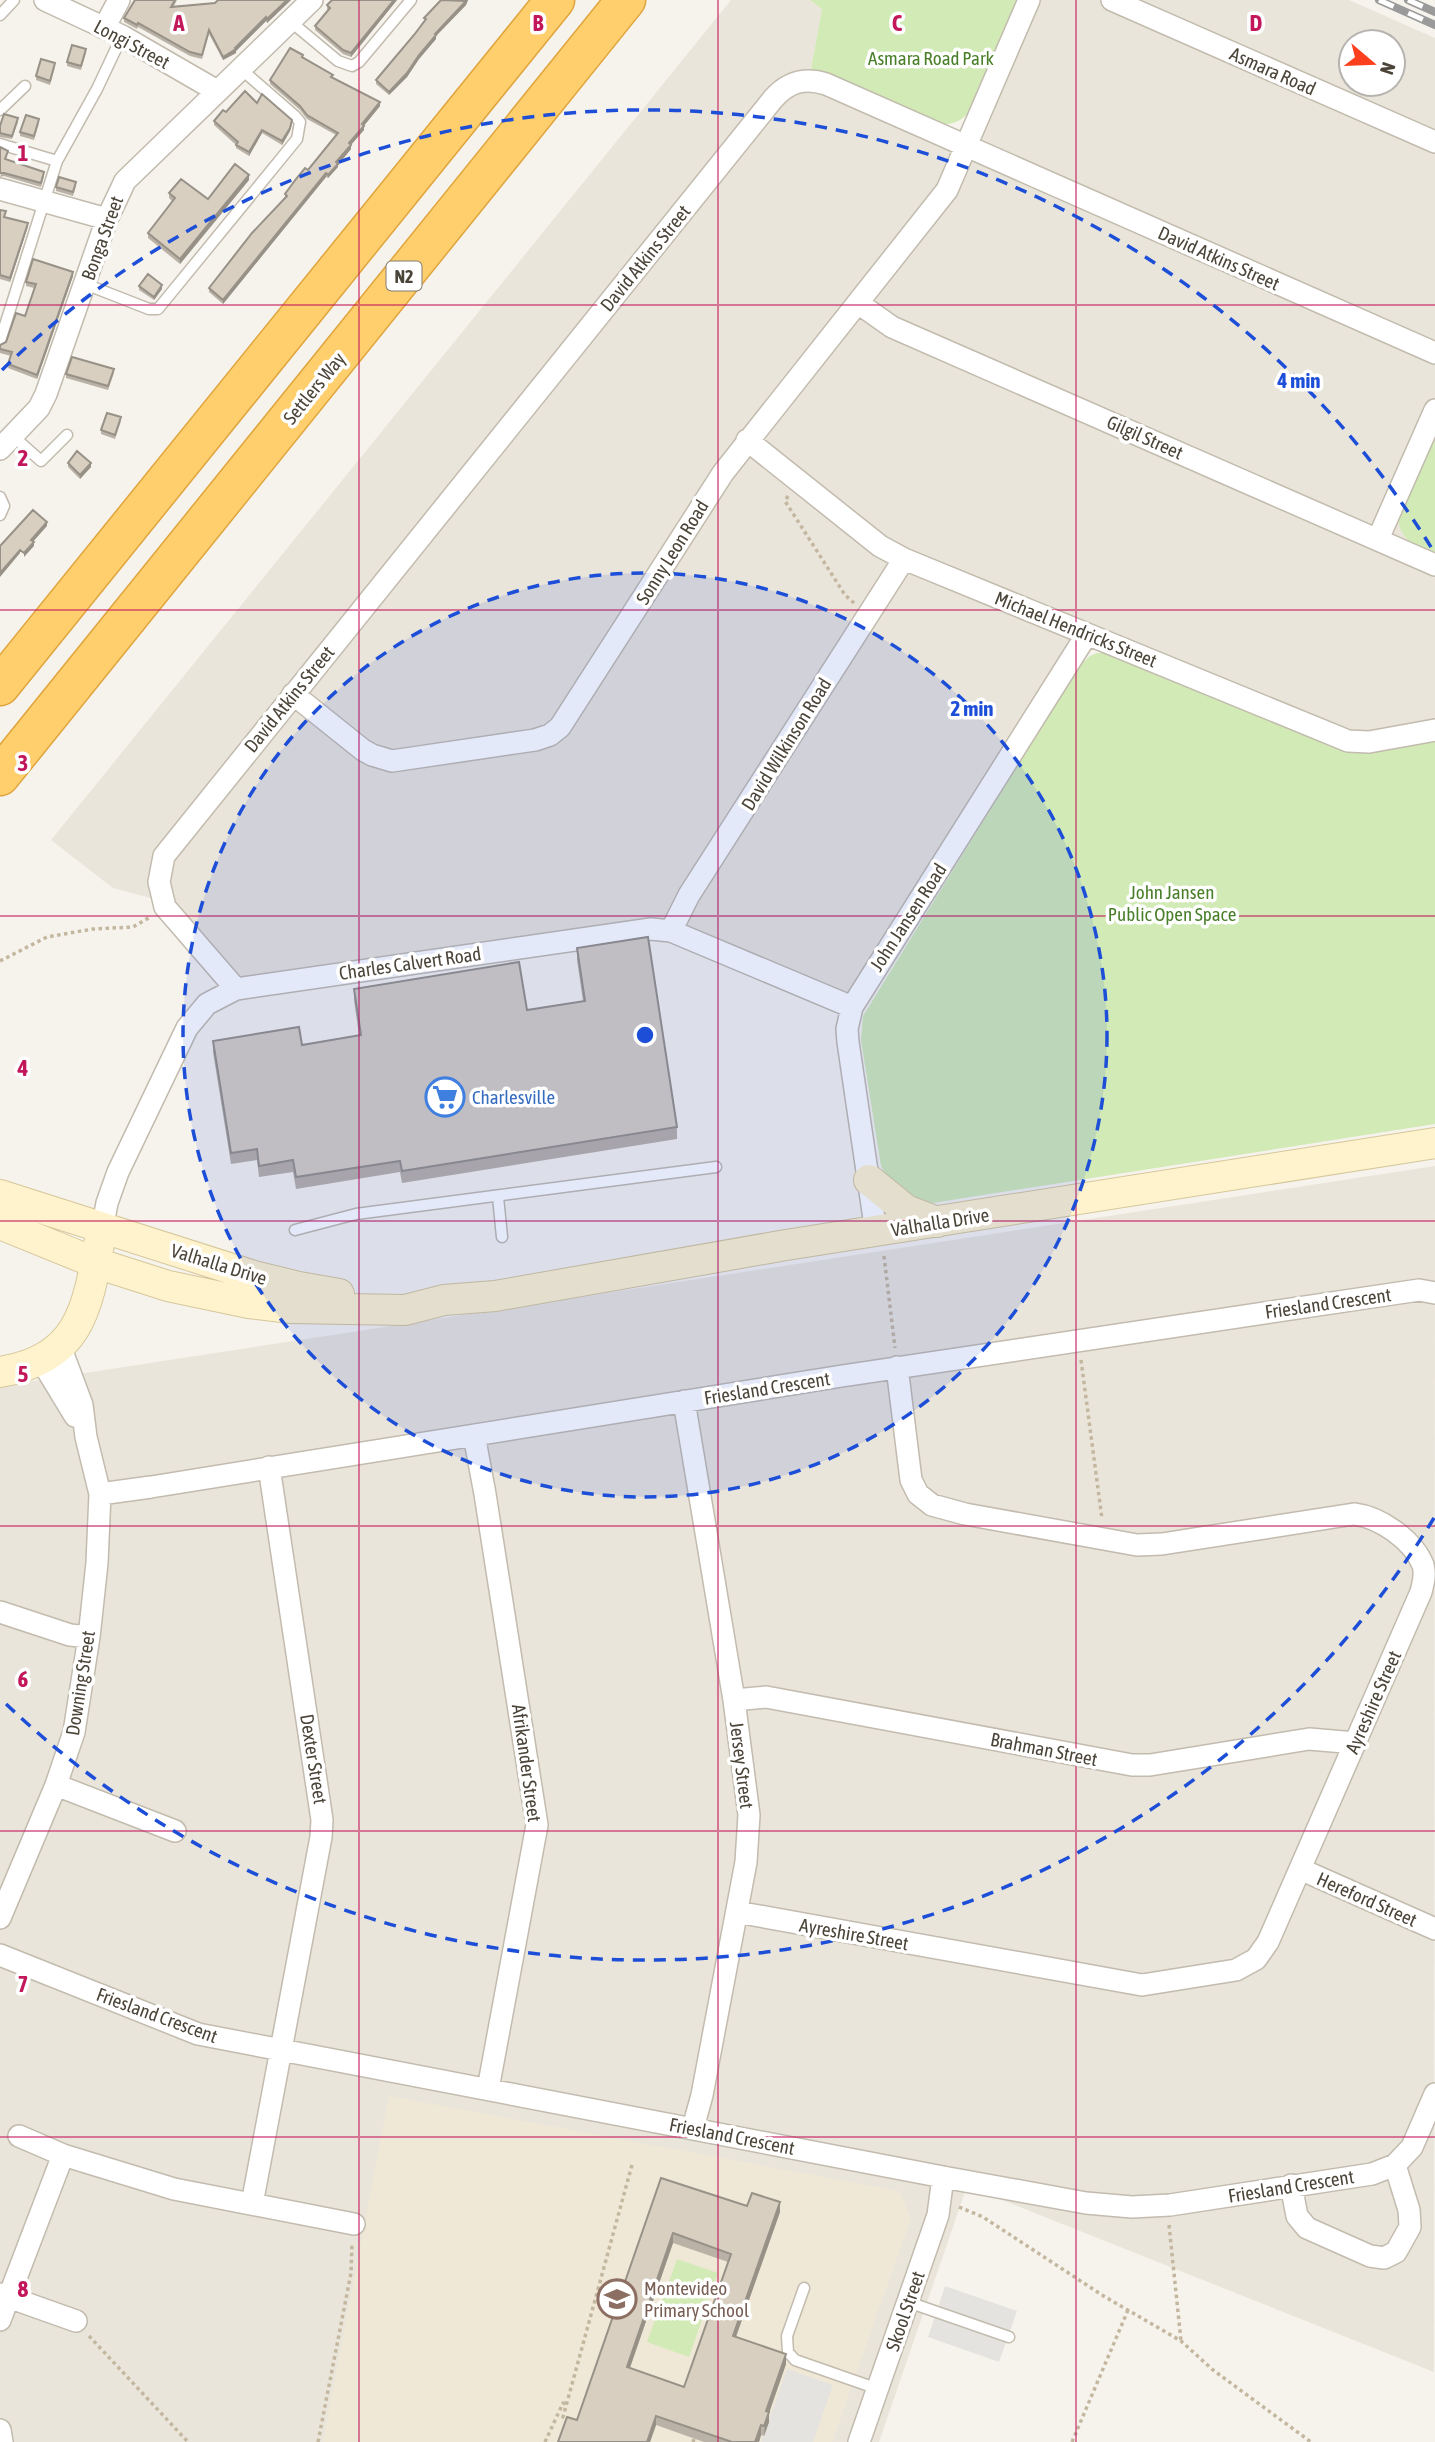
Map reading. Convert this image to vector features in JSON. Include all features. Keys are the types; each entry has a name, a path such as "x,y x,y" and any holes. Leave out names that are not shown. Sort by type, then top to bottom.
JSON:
{"highway":[{"path":"0,686 555,0"},
{"name":"Settlers Way","path":"0,776 626,0"}],"main road":[{"name":"Valhalla Drive","path":"0,1195 254,1276 299,1287 367,1296 444,1300 495,1296 772,1247 880,1244 937,1222 1435,1143"},
{"path":"869,1180 906,1210 937,1222"},
{"name":"Valhalla Drive","path":"0,1224 96,1263 168,1286 249,1303 291,1308 405,1310 444,1300"},
{"path":"0,1372 25,1367 51,1353 76,1326 86,1305 102,1229"}],"street":[{"name":"Longi Street","path":"45,0 113,32 217,91"},
{"path":"113,32 119,0"},
{"name":"Bonga Street","path":"7,442 39,408 46,394 119,190 133,171 312,0"},
{"path":"966,147 1029,0"},
{"name":"Asmara Road","path":"1112,0 1435,142"},
{"name":"David Atkins Street","path":"165,907 159,883 160,866 164,856 785,86 797,82 818,82 1435,354"},
{"name":"Sonny Leon Road","path":"293,694 363,750 392,761 535,740 550,735 564,722 723,473 947,190 966,147"},
{"path":"0,189 107,219"},
{"name":"Gilgil Street","path":"858,303 892,327 1435,565"},
{"path":"1378,539 1435,410"},
{"name":"Michael Hendricks Street","path":"747,440 880,546 904,559 1348,741 1369,742 1435,730"},
{"name":"David Wilkinson Road","path":"671,932 689,895 904,559"},
{"name":"John Jansen Road","path":"880,1244 848,1042 847,1029 852,1007 1087,634"},
{"path":"165,907 236,989"},
{"name":"Charles Calvert Road","path":"102,1229 107,1203 118,1172 187,1028 207,1004 236,989 640,930 671,932 852,1007"},
{"name":"Friesland Crescent","path":"100,1493 152,1487 897,1367 1419,1290 1435,1293"},
{"name":"Downing Street","path":"0,1918 56,1785 74,1732 97,1563 100,1493 86,1437 51,1353"},
{"name":"Ayreshire Street","path":"737,1912 1142,1985 1236,1970 1256,1959 1268,1942 1421,1592 1424,1568 1413,1548 1378,1520 1354,1514 1162,1544 1137,1545 933,1506 918,1494 911,1480 897,1367"},
{"name":"Jersey Street","path":"684,1401 734,1700 749,1815 746,1862 702,2095 693,2129"},
{"name":"Afrikander Street","path":"474,1435 490,1520 537,1825 488,2090"},
{"name":"Dexter Street","path":"251,2204 321,1837 322,1809 269,1467"},
{"path":"0,1612 70,1635 89,1637"},
{"name":"Brahman Street","path":"734,1700 766,1697 1132,1765 1150,1765 1309,1739 1356,1743"},
{"path":"56,1785 175,1831"},
{"name":"Hereford Street","path":"1300,1868 1435,1929"},
{"name":"Friesland Crescent","path":"0,1955 198,2034 693,2129 942,2188 1109,2206 1170,2205 1372,2174 1395,2165"},
{"path":"1291,2185 1297,2217 1307,2228 1370,2256 1384,2258 1396,2252 1410,2227 1409,2210 1395,2165 1412,2147 1435,2094"},
{"path":"19,2136 63,2155 174,2189 354,2224"},
{"path":"0,2320 4,2296 63,2155"},
{"name":"Skool Street","path":"859,2442 938,2215 942,2188"},
{"path":"4,2296 76,2321"},
{"path":"0,2430 2,2442"}],"lane":[{"path":"0,15 14,0"},
{"path":"290,22 338,61 352,66 359,62 411,0"},
{"path":"0,341 57,162 113,32"},
{"path":"85,284 158,309 297,139 300,122 241,69"},
{"path":"0,110 25,86"},
{"path":"0,144 57,162"},
{"path":"7,442 41,461 67,435"},
{"path":"0,497 4,506 0,515"},
{"path":"295,1230 356,1214 716,1167"},
{"path":"498,1197 502,1237"},
{"path":"804,2288 787,2336 788,2353 800,2362 878,2389"},
{"path":"908,2302 1009,2337"}],"path":[{"path":"795,478 785,501 845,595 868,615"},
{"path":"0,961 47,937 93,929 133,928 165,907"},
{"path":"880,1244 897,1367"},
{"path":"1078,1340 1105,1539"},
{"path":"575,2421 563,2417 632,2165"},
{"path":"942,2188 1128,2310 1181,2341 1213,2370 1311,2442"},
{"path":"1170,2205 1168,2234 1179,2306 1181,2341"},
{"path":"318,2442 351,2273 354,2224"},
{"path":"1072,2442 1128,2310"},
{"path":"76,2321 188,2442"},
{"path":"545,2442 563,2403 566,2404"}],"shaded area":[{"path":"731,0 810,0 822,9 809,80 965,144 1027,0 1349,0 1435,38 1435,729 1361,742 1087,633 852,1006 672,931 233,988 162,901 113,888 51,840"},
{"path":"1435,1166 1434,2372 967,2186 879,2442 0,2442 0,1386"},
{"name":"Montevideo Primary School","path":"389,2096 899,2191 911,2218 832,2442 323,2442"},
{"path":"945,2286 1017,2311 999,2362 928,2337"},
{"path":"787,2369 833,2385 813,2442 761,2442"}],"green space":[{"name":"Asmara Road Park","path":"810,0 1021,0 972,108 957,122 936,124 811,69 822,9"},
{"path":"1435,428 1435,555 1405,537 1398,516"},
{"name":"John Jansen Public Open Space","path":"1097,653 1110,653 1354,752 1435,739 1435,1124 933,1203 917,1199 890,1180 881,1166 861,1040 863,1016 1078,667"},
{"path":"677,2259 718,2273 689,2357 647,2342"}],"building":[{"path":"135,0 175,0 171,7 215,3 218,0 287,0 267,19 266,17 236,49 223,57 209,30 202,55 190,52 124,18"},
{"path":"332,0 394,0 351,53 343,50 315,26 330,8 327,5"},
{"path":"441,0 466,1 435,34 407,73 389,92 376,80"},
{"path":"72,45 86,49 81,66 67,62"},
{"path":"290,48 333,75 331,77 380,102 336,162 338,164 328,175 326,173 223,300 209,288 252,233 287,196 285,194 305,168 308,170 338,133 307,115 270,80"},
{"path":"41,59 55,63 50,81 36,76"},
{"path":"245,91 257,103 262,94 292,120 282,141 262,130 249,152 236,145 238,142 214,121"},
{"path":"4,114 18,118 12,136 0,133"},
{"path":"26,115 39,119 34,136 20,132"},
{"path":"0,147 8,151 5,159 44,172 41,183 0,173"},
{"path":"235,164 249,175 180,259 148,233 175,198 169,193 181,179 208,199"},
{"path":"59,177 76,182 73,192 56,187"},
{"path":"0,210 6,211 4,217 28,223 10,278 0,275"},
{"path":"33,259 73,272 37,375 8,364 12,352 0,349 0,345 6,342 16,313 25,316 36,284 26,282"},
{"path":"148,274 162,285 154,297 139,286"},
{"path":"72,357 114,369 108,386 66,374"},
{"path":"107,413 121,417 115,435 101,430"},
{"path":"77,451 91,463 80,475 68,463"},
{"path":"33,510 47,522 31,540 34,542 24,553 20,550 0,573 0,546"},
{"name":"Charlesville","path":"648,937 677,1127 402,1171 400,1161 296,1177 293,1160 259,1166 257,1149 231,1153 213,1041 299,1027 302,1045 361,1035 354,989 519,962 527,1010 585,1001 577,948"},
{"path":"661,2178 747,2206 752,2193 780,2202 733,2336 786,2354 766,2411 769,2412 755,2442 732,2442 656,2416 647,2442 558,2442 567,2417 577,2420","holes":["673,2233 731,2254 684,2387 627,2367"]}],"railway":[{"path":"1379,0 1435,25"},
{"path":"1408,0 1435,12"}],"place":[{"name":"Charlesville","path":"445,1097"},
{"name":"Montevideo Primary School","path":"617,2299"}]}
